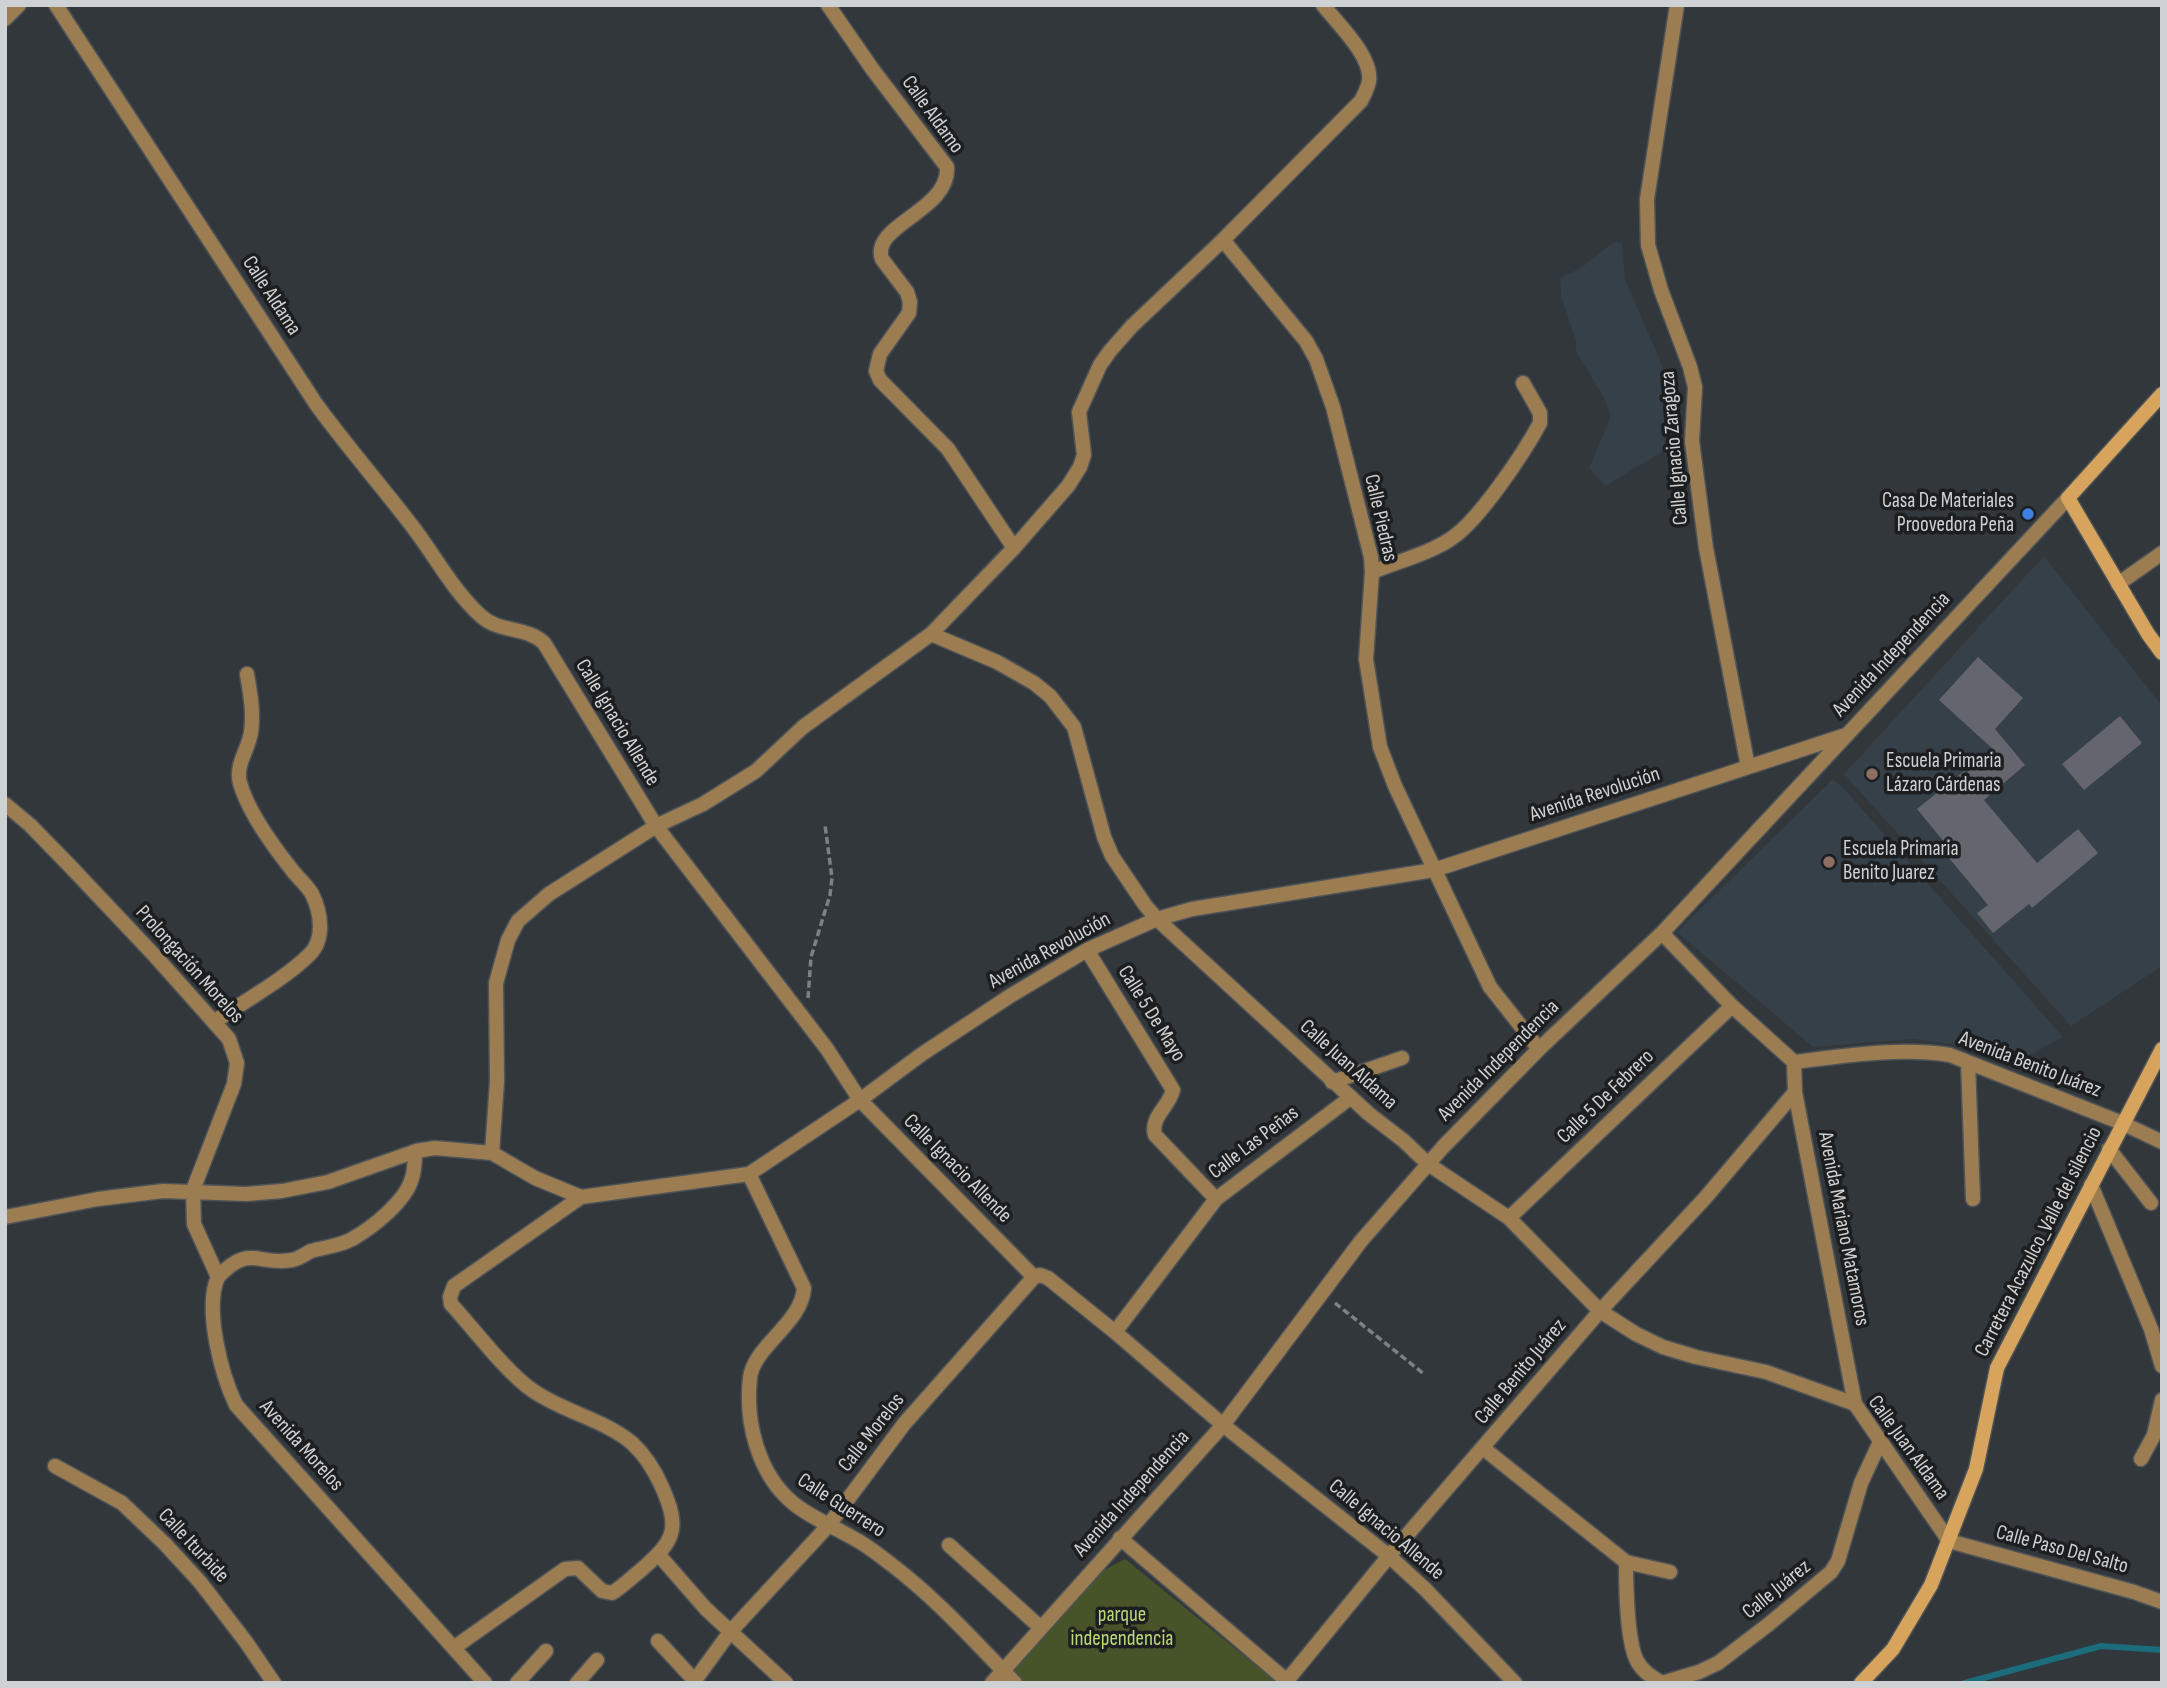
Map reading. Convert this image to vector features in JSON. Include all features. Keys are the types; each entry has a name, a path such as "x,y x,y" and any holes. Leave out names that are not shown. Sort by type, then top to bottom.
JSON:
{"main road":[{"path":"2162,394 2068,498 2162,653"},
{"name":"Carretera Acazulco_Valle del silencio","path":"1861,1683 1893,1649 1931,1585 1976,1469 1997,1368 2162,1049"}],"street":[{"path":"5,19 19,5"},
{"name":"Calle Aldama","path":"56,5 316,404 409,522 466,600"},
{"name":"Calle Aldamo","path":"828,5 873,70 947,167 948,176 939,195 894,230 881,247 882,260 906,292 910,302 909,313 880,354 876,371 885,388 948,449 1014,548"},
{"path":"492,1153 497,1081 496,983 508,940 518,921 549,894 656,826 703,804 756,771 803,727 931,634 1014,548 1068,486 1083,461 1079,412 1100,365 1132,326 1223,240 1361,101 1370,80 1369,67 1323,5"},
{"name":"Calle Ignacio Zaragoza","path":"1677,5 1648,186 1646,225 1648,245 1661,290 1695,387 1692,441 1706,548 1748,767"},
{"name":"Calle Piedras","path":"1223,240 1306,341 1316,359 1333,407 1371,557 1366,659 1380,747 1395,786 1490,987 1539,1049"},
{"path":"1372,572 1449,540 1479,511 1540,423 1540,413 1523,383"},
{"name":"Avenida Independencia","path":"992,1683 1119,1538 1223,1425 1361,1241 1475,1112 1662,933 2068,498"},
{"path":"2118,584 2162,553"},
{"name":"Calle Ignacio Allende","path":"466,600 491,624 524,632 544,643 656,826 827,1049 860,1100 1034,1277 1040,1275 1048,1278 1223,1425 1390,1556 1425,1588 1515,1683"},
{"name":"Calle Juan Aldama","path":"931,634 997,662 1034,683 1050,696 1074,727 1104,837 1112,856 1157,919 1332,1082 1428,1164 1509,1218 1600,1311 1636,1334 1663,1347 1766,1373 1855,1404 1950,1541"},
{"path":"214,1023 297,966 312,952 319,939 318,908 310,891 261,827 241,784 240,766 251,736 253,713 247,674"},
{"name":"Avenida Revolución","path":"658,1555 666,1547 673,1521 654,1469 632,1444 612,1430 531,1390 452,1304 450,1297 454,1286 581,1197 749,1174 1010,996 1087,950 1157,919 1192,909 1434,870 1846,735"},
{"name":"Prolongación Morelos","path":"5,804 50,845 229,1039 237,1063 234,1084 193,1190"},
{"path":"1662,933 1732,1006 1794,1062"},
{"name":"Calle 5 De Mayo","path":"1087,950 1173,1090 1170,1100 1154,1122 1155,1135 1216,1199"},
{"name":"Calle 5 De Febrero","path":"1509,1218 1732,1006"},
{"name":"Avenida Benito Juárez","path":"1794,1062 1856,1055 1950,1055 2035,1091 2122,1123 2162,1142"},
{"path":"1332,1082 1402,1058"},
{"name":"Avenida Mariano Matamoros","path":"1794,1062 1795,1092 1855,1404"},
{"path":"1968,1062 1973,1199"},
{"name":"Calle Benito Juárez","path":"1286,1682 1600,1311 1706,1197 1795,1092"},
{"name":"Calle Las Peñas","path":"1115,1332 1216,1199 1350,1098"},
{"path":"5,1217 163,1191 246,1194 282,1191 328,1182 416,1152 435,1149 492,1153 535,1178 581,1197"},
{"path":"2109,1149 2151,1203"},
{"path":"193,1190 194,1224 218,1277 229,1265 253,1256 277,1261 295,1260 352,1239 402,1198 412,1179 416,1152"},
{"name":"Calle Guerrero","path":"749,1174 804,1288 800,1307 756,1363 750,1375 750,1409 756,1448 776,1487 794,1504 863,1544 932,1598 1015,1683"},
{"path":"2091,1185 2113,1232 2151,1329 2162,1366"},
{"name":"Avenida Morelos","path":"218,1277 213,1289 212,1318 230,1392 236,1405 485,1683"},
{"name":"Calle Morelos","path":"694,1682 730,1632 828,1526 904,1423 1034,1277"},
{"path":"2141,1459 2154,1436 2162,1400"},
{"name":"Calle Juárez","path":"1662,1683 1699,1672 1717,1663 1769,1625 1831,1572 1838,1562 1861,1483 1880,1442"},
{"path":"1483,1448 1626,1562 1670,1573"},
{"name":"Calle Iturbide","path":"54,1466 122,1503 142,1522 201,1582 274,1683"},
{"path":"1119,1538 1286,1682"},
{"name":"Calle Paso Del Salto","path":"1950,1541 2162,1602"},
{"path":"949,1545 1041,1628"},
{"path":"455,1647 565,1569 578,1568 607,1594 616,1591 658,1555 706,1609 786,1683"},
{"path":"1626,1562 1631,1646 1640,1667 1662,1683"},
{"path":"658,1641 694,1682"},
{"path":"517,1683 546,1651"},
{"path":"577,1683 597,1660"}],"path":[{"path":"811,1009 808,998 811,957 830,895 832,878 825,825"},
{"path":"1322,1293 1424,1374"}],"shaded area":[{"path":"1614,242 1622,243 1625,280 1660,360 1674,400 1662,452 1605,486 1589,468 1611,416 1603,396 1576,351 1576,341 1561,296 1560,278 1581,268"},
{"path":"2044,556 2162,706 2162,966 2071,1026 1844,774"},
{"name":"Escuela Primaria Benito Juarez","path":"1833,779 2063,1037 2017,1062 1966,1046 1912,1039 1813,1047 1677,932"}],"green space":[{"name":"parque independencia","path":"1125,1559 1274,1680 1271,1683 1020,1683 1009,1673 1093,1576"}],"building":[{"path":"1978,657 2023,698 1995,729 2025,765 1984,800 2037,863 2078,829 2098,853 2032,908 2029,904 1993,933 1977,913 1988,905 1949,858 1954,854 1917,809 1994,750 1939,700"},
{"path":"2120,716 2142,743 2084,790 2062,764"}],"waterway":[{"path":"1965,1683 2101,1646 2162,1650"}],"place":[{"name":"Casa De Materiales Proovedora Peña","path":"2028,514"},
{"name":"Escuela Primaria Lázaro Cárdenas","path":"1872,774"},
{"name":"Escuela Primaria Benito Juarez","path":"1829,862"}]}
